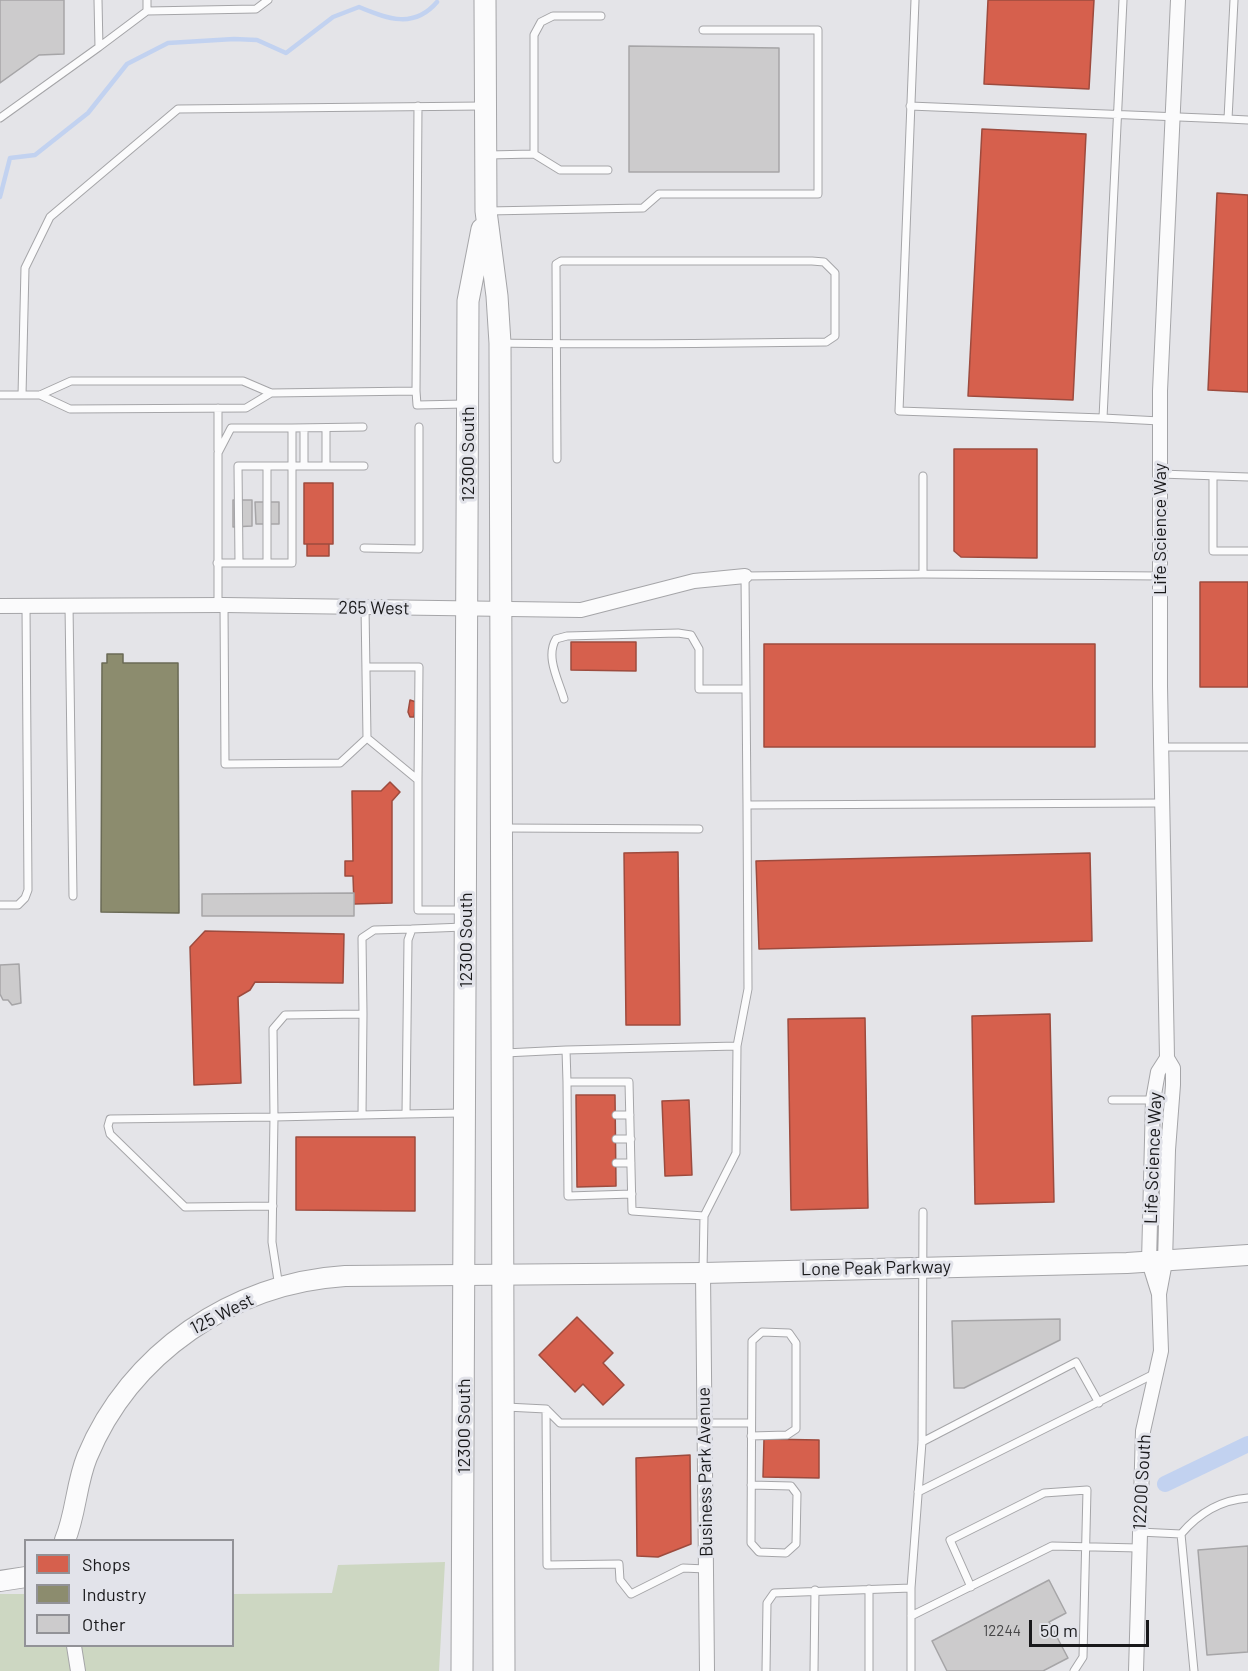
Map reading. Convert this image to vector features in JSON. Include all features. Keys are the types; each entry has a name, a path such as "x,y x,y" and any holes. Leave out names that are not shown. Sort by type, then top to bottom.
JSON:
{"main road":[{"name":"12300 South","path":"485,0 486,211 497,296 500,343 504,1671"},
{"name":"12300 South","path":"462,1671 468,301 486,211"},
{"name":"Lone Peak Parkway","path":"503,1276 1157,1262 1248,1255"},
{"name":"125 West","path":"65,1539 86,1459 106,1418 132,1382 164,1350 201,1322 240,1302 280,1289 333,1277 503,1276"},
{"path":"0,1581 24,1577"}],"street":[{"name":"Life Science Way","path":"1157,1262 1173,1085 1173,1068 1167,1058 1162,804 1160,421 1162,288 1178,0"},
{"name":"265 West","path":"0,606 221,605 581,610 694,581 745,576"},
{"name":"Life Science Way","path":"1157,1262 1153,1100 1158,1072 1167,1058"},
{"name":"12200 South","path":"1136,1671 1143,1431 1161,1352 1157,1262"},
{"name":"Business Park Avenue","path":"703,1273 707,1671"},
{"path":"74,1647 78,1671"}],"lane":[{"path":"99,0 99,47"},
{"path":"147,0 147,11"},
{"path":"0,118 147,11 256,9 268,0"},
{"path":"915,0 899,411 1160,421"},
{"path":"1103,418 1123,0"},
{"path":"1228,119 1233,0"},
{"path":"534,154 534,35 541,22 553,16 601,16"},
{"path":"486,211 643,208 659,194 818,194 818,30 703,30"},
{"path":"418,106 417,405 468,404"},
{"path":"22,395 25,268 50,217 178,109 486,106"},
{"path":"910,106 1248,120"},
{"path":"486,155 534,154 560,170 608,170"},
{"path":"500,343 556,343 826,342 836,336 836,273 824,262 812,261 561,261 556,264 556,343 557,459"},
{"path":"0,395 40,395 71,381 243,381 271,393 417,391"},
{"path":"40,395 70,409 246,408 271,393"},
{"path":"218,408 217,563 221,605 225,764 340,763 367,738 365,607"},
{"path":"218,453 231,428 363,427"},
{"path":"364,548 419,549 419,427"},
{"path":"217,563 292,563 292,428"},
{"path":"304,428 304,466"},
{"path":"327,428 327,466"},
{"path":"239,562 238,466 364,466"},
{"path":"267,466 267,562"},
{"path":"1160,474 1248,477"},
{"path":"923,476 923,574"},
{"path":"1214,476 1214,551 1248,551"},
{"path":"703,1273 704,1216 736,1153 737,1046 748,989 745,576 923,574 1160,576"},
{"path":"69,605 73,896"},
{"path":"0,905 18,905 25,898 28,890 26,606"},
{"path":"564,699 551,656 556,639 567,636 678,633 691,635 699,649 699,689 746,689"},
{"path":"366,667 419,667 418,910 466,919"},
{"path":"367,738 418,780"},
{"path":"1161,747 1248,747"},
{"path":"747,805 1162,804"},
{"path":"501,828 699,829"},
{"path":"362,1115 362,938 374,930 412,929 466,919"},
{"path":"406,1114 408,940 412,929"},
{"path":"280,1289 272,1242 273,1029 285,1015 363,1014"},
{"path":"502,1053 737,1046"},
{"path":"566,1050 568,1196 632,1194"},
{"path":"567,1082 629,1082 632,1211 704,1216"},
{"path":"1112,1101 1153,1100"},
{"path":"273,1206 184,1207 110,1134 108,1126 110,1119 118,1117 466,1113"},
{"path":"567,1116 576,1115"},
{"path":"616,1115 630,1115"},
{"path":"616,1139 631,1139"},
{"path":"567,1140 577,1140"},
{"path":"567,1164 577,1163"},
{"path":"616,1163 631,1163"},
{"path":"911,1671 911,1588 922,1442 923,1212"},
{"path":"751,1436 787,1435 796,1429 796,1343 789,1333 762,1332 752,1341 751,1424 751,1436 751,1485 751,1543 759,1552 786,1553 796,1544 797,1494 791,1486 751,1485"},
{"path":"922,1442 1076,1362 1098,1403"},
{"path":"918,1491 1157,1372"},
{"path":"503,1407 546,1409 560,1423 751,1424"},
{"path":"546,1409 548,1565 619,1564 620,1580 631,1594 683,1568 706,1569"},
{"path":"971,1587 950,1540 1044,1493 1087,1490 1083,1658 1074,1671"},
{"path":"1194,1671 1181,1534 1194,1519 1230,1500 1248,1498"},
{"path":"1139,1532 1181,1534"},
{"path":"911,1616 1052,1546 1139,1548"},
{"path":"766,1671 766,1618 770,1597 774,1593 911,1588"},
{"path":"869,1589 869,1671"},
{"path":"814,1671 815,1590"}],"green space":[{"path":"445,1562 439,1671 0,1671 0,1594 24,1594 24,1647 234,1647 234,1594 332,1593 338,1565"}],"building: Shops":[{"path":"988,0 1094,0 1089,89 984,84"},
{"path":"982,129 1086,134 1073,400 968,396"},
{"path":"1217,193 1248,195 1248,392 1208,390"},
{"path":"954,449 1037,449 1037,558 961,557 954,551"},
{"path":"304,483 333,483 333,544 304,544"},
{"path":"307,544 329,544 329,556 307,556"},
{"path":"1200,582 1248,582 1248,687 1200,687"},
{"path":"571,642 636,642 636,671 571,670"},
{"path":"764,644 1095,644 1095,747 764,747"},
{"path":"410,700 416,702 414,717 410,717 408,712"},
{"path":"390,782 400,792 392,801 392,903 354,904 353,876 345,876 345,861 353,861 352,791 381,791"},
{"path":"678,852 680,1025 626,1025 624,853"},
{"path":"1090,853 1092,941 759,949 756,861"},
{"path":"205,931 344,934 343,983 255,982 250,990 238,997 241,1083 194,1085 190,947"},
{"path":"1050,1014 1054,1202 975,1204 972,1016"},
{"path":"865,1018 868,1208 791,1210 788,1019"},
{"path":"576,1095 615,1095 616,1186 577,1187"},
{"path":"689,1100 692,1175 665,1176 662,1101"},
{"path":"296,1137 415,1137 415,1211 296,1210"},
{"path":"577,1317 613,1353 603,1363 624,1385 603,1405 583,1384 575,1392 539,1355"},
{"path":"764,1439 819,1440 819,1478 763,1477"},
{"path":"690,1455 691,1544 658,1557 637,1556 636,1458"}],"building: Industry":[{"path":"107,654 123,654 123,663 178,663 179,913 101,912 102,663 107,663"}],"building: Other":[{"path":"0,0 64,0 64,54 39,55 0,83"},
{"path":"629,46 779,48 779,172 629,172"},
{"path":"233,500 252,500 252,526 233,527"},
{"path":"255,502 279,502 279,524 256,524"},
{"path":"354,893 354,916 202,916 202,894"},
{"path":"19,964 21,1003 12,1005 8,1000 3,1000 0,994 0,965"},
{"path":"1060,1319 1060,1340 964,1388 954,1388 952,1321"},
{"path":"1248,1546 1248,1652 1207,1655 1198,1550"},
{"path":"1049,1580 1066,1613 1049,1622 1068,1658 1043,1671 947,1671 932,1641"}],"waterway":[{"path":"0,197 10,158 35,155 88,113 127,64 168,43 257,40 286,53 333,17 359,7 390,18 410,19 419,16 437,2"},
{"path":"1165,1484 1248,1444"}]}
